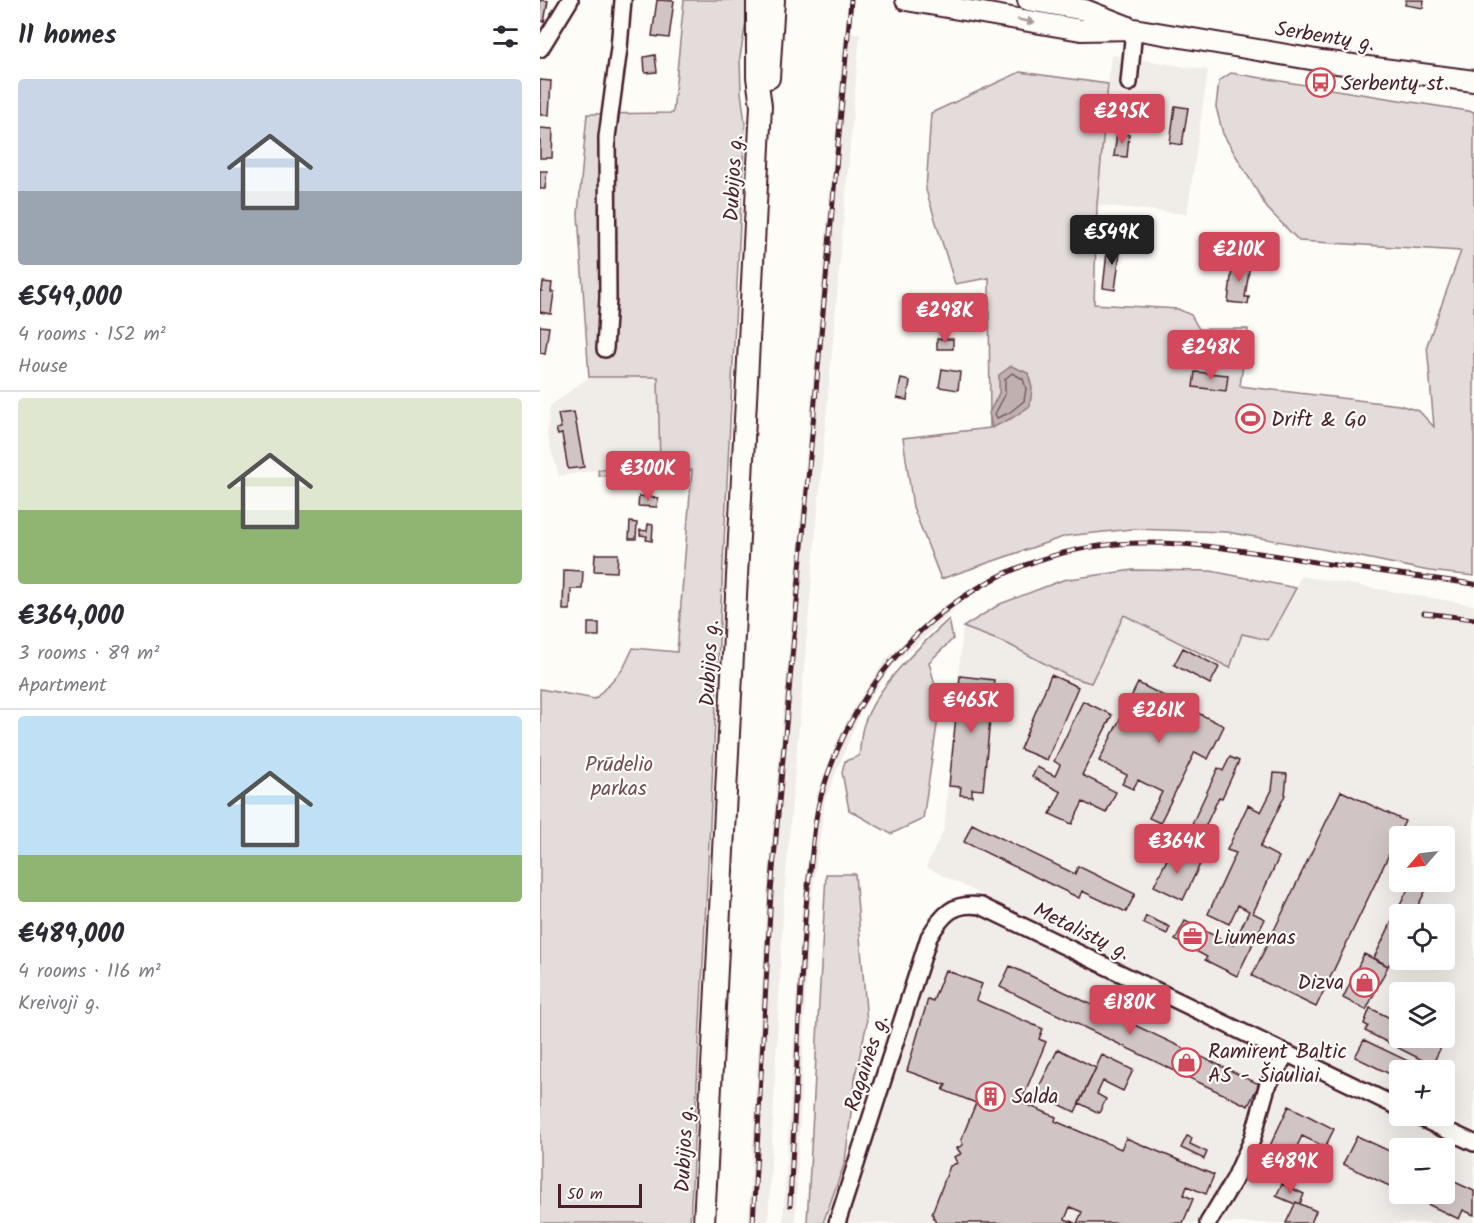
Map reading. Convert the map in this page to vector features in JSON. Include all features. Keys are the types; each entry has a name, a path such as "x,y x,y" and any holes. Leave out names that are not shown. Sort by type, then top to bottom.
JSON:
{"main road":[{"name":"Dubijos g.","path":"704,1223 761,106 757,77 757,0"},
{"name":"Dubijos g.","path":"761,106 768,80 774,0"},
{"name":"Serbentų g.","path":"906,0 1081,30 1134,29 1322,61 1474,81"},
{"name":"Serbentų g.","path":"1029,0 1084,10 1134,29"}],"street":[{"path":"540,48 570,0"},
{"path":"605,349 608,298 607,137 623,0"},
{"path":"1129,83 1134,29"},
{"name":"Metalistų g.","path":"940,919 950,910 963,905 981,906 1389,1103"},
{"name":"Ragainės g.","path":"837,1223 929,937 940,919"},
{"path":"1208,1223 1234,1180 1252,1140 1268,1087 1286,1054"},
{"path":"1437,1126 1474,1143"}],"shaded area":[{"path":"844,32 860,33 784,894 768,1223 748,1223 767,893"},
{"path":"1111,55 1208,70 1187,214 1097,205"},
{"path":"658,376 660,467 598,470 559,476 547,435 550,406 589,377"},
{"path":"1300,576 1474,605 1474,1138 1449,1126 1455,1126 1455,1060 1389,1060 1389,1097 926,867 944,829 963,627 1008,644 1124,614 1242,633 1296,588"},
{"path":"946,603 952,612 891,667 860,713 825,800 809,917 795,1223 783,1223 801,917 816,796 833,750 854,707 886,659"},
{"path":"976,915 1389,1112 1389,1126 1418,1126 1443,1138 1389,1138 1389,1204 1455,1204 1455,1144 1474,1153 1474,1223 842,1223 936,937 943,927 955,919"}],"green space":[{"name":"Prūdelio parkas","path":"684,0 749,0 740,57 745,123 690,1223 540,1223 540,689 595,699 623,669 633,648 677,652 692,470 599,476 598,470 660,466 658,377 589,377 578,214 587,114 673,113"},
{"path":"1020,72 1108,84 1097,205 1094,304 1178,309 1191,315 1199,329 1248,329 1240,386 1399,405 1419,411 1434,427 1427,345 1461,251 1299,241 1267,208 1223,134 1216,107 1219,81 1231,73 1474,112 1474,576 1429,571 1227,532 1132,529 1066,536 941,579 913,507 903,438 990,428 989,278 955,284 926,190 931,113"},
{"path":"1133,570 1211,571 1296,588 1268,640 1242,634 1230,668 1124,615 1091,683 1068,676 1008,644 963,627 1000,604 1063,580"},
{"path":"949,619 953,639 929,662 940,705 923,819 891,834 849,810 842,772 845,761 859,756 863,728 870,709 879,695 900,667"},
{"path":"826,874 855,874 867,1023 856,1072 845,1162 823,1223 807,1223"}],"water":[{"path":"1011,366 1028,373 1032,388 1030,406 992,428 989,413 999,393 999,375"}],"building":[{"path":"540,0 548,1 544,22 540,21"},
{"path":"657,0 674,1 669,38 652,36"},
{"path":"1406,0 1424,0 1423,8 1405,5"},
{"path":"655,55 657,72 645,73 644,57"},
{"path":"540,80 551,81 549,115 540,115"},
{"path":"1149,98 1161,99 1158,124 1146,123"},
{"path":"1175,106 1188,108 1182,145 1170,143"},
{"path":"540,128 553,129 552,158 540,158"},
{"path":"1117,133 1129,135 1127,157 1114,156"},
{"path":"540,171 547,171 545,189 540,189"},
{"path":"1108,243 1121,245 1115,290 1103,288"},
{"path":"1233,261 1250,264 1245,297 1249,297 1248,304 1228,302"},
{"path":"543,282 552,283 551,292 554,292 551,314 540,312 540,290 542,291"},
{"path":"540,326 549,327 545,354 540,353"},
{"path":"1207,333 1226,334 1226,355 1207,355"},
{"path":"937,339 953,339 953,349 937,349"},
{"path":"942,369 960,372 958,390 939,387"},
{"path":"1195,372 1228,375 1226,391 1193,387"},
{"path":"901,379 910,381 907,400 897,398"},
{"path":"574,412 584,467 568,469 562,434 558,435 556,429 561,428 558,414"},
{"path":"639,496 658,498 657,507 638,506"},
{"path":"630,522 637,523 636,539 629,539"},
{"path":"648,524 653,525 652,541 646,540 647,536 640,535 640,530 647,531"},
{"path":"595,554 618,554 617,572 594,571"},
{"path":"564,570 583,571 582,589 571,589 570,610 563,610"},
{"path":"588,623 599,623 599,636 588,636"},
{"path":"1183,648 1219,667 1210,684 1174,665"},
{"path":"1051,675 1078,687 1047,760 1020,749"},
{"path":"960,676 994,680 983,790 972,789 972,796 960,795 961,787 949,786"},
{"path":"1138,683 1224,726 1208,759 1195,752 1160,823 1149,818 1162,792 1138,780 1133,789 1122,784 1127,775 1099,761"},
{"path":"1083,701 1112,715 1082,775 1116,792 1106,813 1083,802 1072,824 1050,814 1061,792 1032,777 1037,767 1055,776 1060,765 1054,761"},
{"path":"1230,757 1239,761 1222,798 1219,797 1204,829 1192,824 1218,768 1223,771"},
{"path":"1274,773 1287,774 1285,795 1260,847 1279,857 1253,913 1265,919 1237,976 1205,960 1207,957 1175,940 1185,921 1233,945 1249,911 1238,905 1229,924 1208,914 1236,853 1227,850 1248,805 1261,812 1272,790"},
{"path":"1341,791 1405,821 1403,826 1389,826 1389,854 1316,1007 1252,976"},
{"path":"972,824 1075,874 1078,866 1135,894 1126,912 1082,891 1079,898 964,842"},
{"path":"1172,849 1200,864 1183,900 1154,886"},
{"path":"1407,892 1425,892 1419,904 1401,904"},
{"path":"1146,916 1170,927 1167,934 1143,923"},
{"path":"1389,928 1388,966 1374,958"},
{"name":"Dizva","path":"1364,954 1388,966 1366,1010 1343,998"},
{"path":"1010,966 1259,1084 1248,1106 1000,987"},
{"name":"Salda","path":"945,970 982,984 976,1000 1043,1029 1039,1039 1046,1042 1021,1102 1056,1117 1055,1121 1121,1149 1126,1138 1214,1175 1206,1194 1187,1186 1184,1195 1193,1199 1183,1223 1077,1223 1082,1212 1070,1207 1065,1219 1075,1223 936,1223 932,1213 950,1166 957,1163 954,1157 961,1154 957,1148 963,1145 961,1140 976,1103 943,1090 946,1085 907,1071 928,999 933,1001"},
{"path":"1370,1008 1389,1018 1389,1043 1365,1031 1368,1026 1364,1024"},
{"path":"1364,1040 1406,1060 1389,1060 1389,1074 1355,1057"},
{"path":"1398,1048 1440,1048 1434,1060 1422,1060"},
{"path":"1058,1049 1096,1068 1075,1112 1036,1093"},
{"path":"1102,1055 1133,1070 1123,1091 1103,1081 1097,1094 1106,1099 1099,1113 1079,1103"},
{"path":"1289,1106 1334,1129 1325,1147 1302,1136 1288,1165 1266,1154"},
{"path":"1187,1136 1192,1138 1190,1144 1207,1152 1204,1159 1181,1148"},
{"path":"1357,1136 1389,1151 1389,1186 1343,1164"},
{"path":"1455,1182 1474,1191 1474,1215 1463,1210 1459,1219 1427,1204 1455,1204"},
{"path":"1282,1184 1304,1194 1300,1204 1276,1196"},
{"path":"1296,1202 1316,1211 1311,1223 1286,1223"}],"railway":[{"path":"753,1223 771,892 851,0"},
{"path":"790,1205 804,932 818,806 841,742 868,693 902,650 942,612 987,583 1037,561 1091,547 1149,543 1232,549 1474,584"},
{"path":"1424,613 1474,619"}],"place":[{"name":"Serbentų st.","path":"1320,83"},
{"name":"Drift & Go","path":"1250,419"},
{"name":"Liumenas","path":"1192,937"},
{"name":"Dizva","path":"1365,982"},
{"name":"Ramirent Baltic AS - Šiauliai","path":"1187,1063"},
{"name":"Salda","path":"991,1096"}]}
